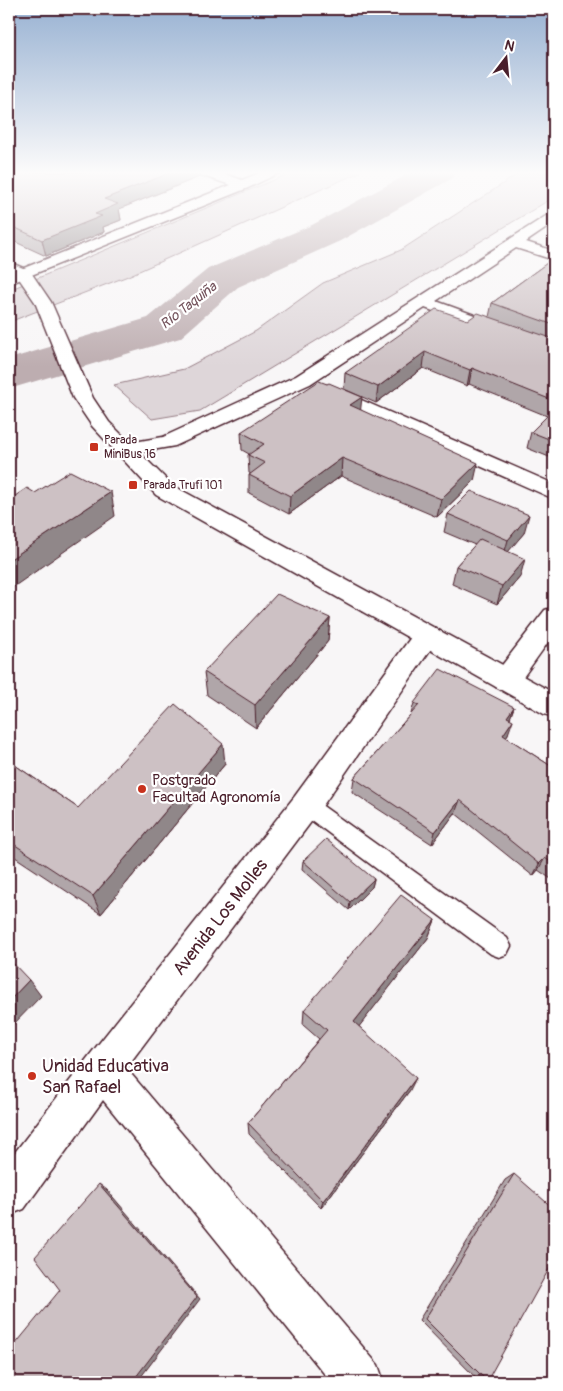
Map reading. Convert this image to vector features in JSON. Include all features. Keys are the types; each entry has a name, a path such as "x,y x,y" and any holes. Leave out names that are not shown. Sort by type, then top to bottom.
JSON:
{"street":[{"path":"16,276 113,237"},
{"path":"124,449 168,442 302,380 523,237"},
{"path":"514,243 554,256"},
{"path":"9,267 43,302 83,398 102,426 164,490 554,706"},
{"path":"423,302 554,350"},
{"path":"302,380 554,492"},
{"path":"506,680 554,616"},
{"name":"Avenida Los Molles","path":"9,1194 102,1069 306,805 426,636"},
{"path":"102,1069 361,1382"}],"lane":[{"path":"306,805 499,946"}],"shaded area":[{"path":"137,237 215,237 128,276 9,322 9,290"},
{"path":"421,237 488,237 200,411 152,419 114,385 184,369 256,331 323,283 401,250"}],"building":[{"path":"35,237 50,237 42,240"},
{"path":"554,258 554,325 492,303"},
{"path":"436,309 468,320 478,313 554,339 554,401 472,368 470,370 425,352 378,387 345,373"},
{"path":"319,381 329,383 362,397 350,405 478,463 441,499 342,458 290,496 249,475 265,463 248,455 264,444 241,432"},
{"path":"554,409 554,441 531,432"},
{"path":"70,471 111,492 9,560 9,500 27,488 35,493"},
{"path":"471,491 529,515 508,540 448,514"},
{"path":"480,539 525,559 502,586 456,566"},
{"path":"277,594 330,618 255,705 204,672"},
{"path":"440,669 514,707 507,717 513,720 503,735 554,768 554,864 545,858 539,864 460,800 435,832 354,778 419,705 414,703"},
{"path":"175,704 223,744 93,896 9,841 9,761 78,808"},
{"path":"326,839 374,879 350,902 303,861"},
{"path":"401,895 435,920 354,1022 416,1078 323,1201 248,1123 327,1030 304,1010"},
{"path":"9,959 29,980 9,1001"},
{"path":"514,1174 554,1209 554,1260 487,1381 425,1319"},
{"path":"99,1184 197,1297 132,1382 9,1382 9,1352 60,1290 35,1257"}],"waterway":[{"name":"Río Taquiña","path":"9,374 164,328 223,278 317,237"}],"place":[{"name":"Parada MiniBus 16","path":"94,447"},
{"name":"Parada Trufi 101","path":"133,485"},
{"name":"Postgrado Facultad Agronomía","path":"142,789"},
{"name":"Unidad Educativa San Rafael","path":"32,1076"}]}
